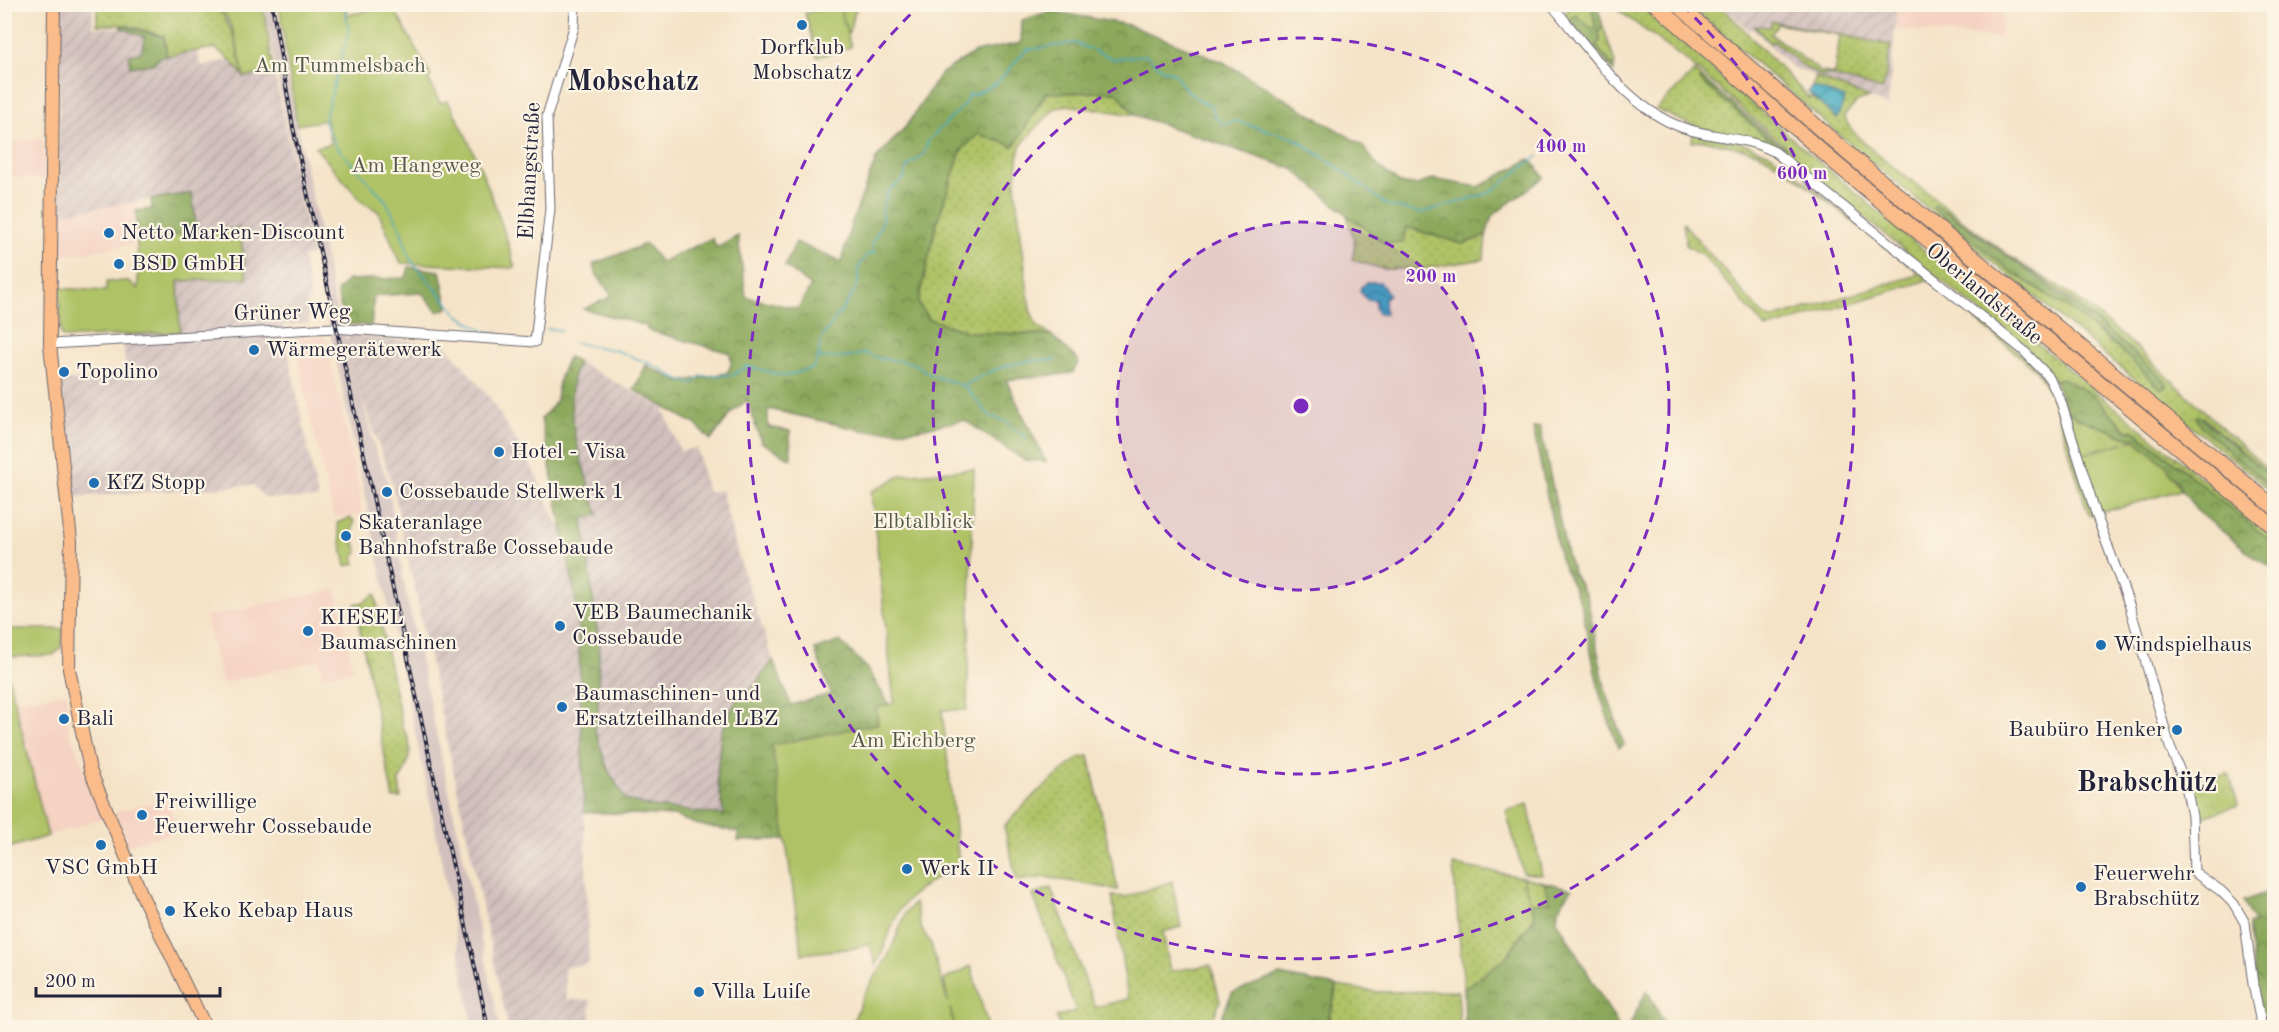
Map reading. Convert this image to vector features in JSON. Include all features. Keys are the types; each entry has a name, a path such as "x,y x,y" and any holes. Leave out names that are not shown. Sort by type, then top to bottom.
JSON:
{"highway":[{"path":"1655,4 1835,163 2274,527"},
{"path":"1677,4 1845,151 2274,507"}],"main road":[{"path":"54,4 50,344 71,541 69,669 86,760 144,900 206,1028"}],"street":[{"name":"Elbhangstraße","path":"535,342 550,209 547,116 574,27 575,4"},
{"name":"Oberlandstraße","path":"1551,4 1624,87 1643,104 1679,126 1735,137 1775,152 1920,266 2039,365 2060,399 2096,514 2130,607 2170,747 2184,781 2192,816 2192,861 2196,876 2221,891 2234,904 2245,923 2253,984 2262,1028"},
{"name":"Grüner Weg","path":"50,344 333,328 535,342"}],"shaded area":[{"path":"60,5 92,5 93,27 121,28 145,37 141,52 160,57 196,50 201,66 230,60 244,77 274,73 312,255 303,257 310,298 307,302 309,323 283,326 318,499 265,498 253,485 72,497 60,381 126,377 123,334 180,331 178,281 246,278 239,229 197,233 192,193 58,214"},
{"path":"264,5 275,5 292,103 336,310 376,452 388,481 404,584 500,1027 473,1027 431,806 287,128"},
{"path":"1722,5 1897,5 1888,106 1790,66 1753,28 1750,31","holes":["1772,21 1890,45 1883,90 1826,74 1823,76 1806,68 1757,26 1771,27"]},
{"path":"1897,5 2003,5 2000,38 1895,29"},
{"path":"43,139 47,179 5,177 5,144"},
{"path":"136,202 137,244 57,256 56,214"},
{"path":"351,335 446,345 490,398 532,467 566,542 575,595 579,647 589,964 564,967 567,1000 590,1000 591,1021 508,1027 392,483 353,372 346,339"},
{"path":"325,336 360,491 361,515 335,517 333,515 294,337"},
{"path":"578,362 663,408 680,451 697,448 707,492 721,490 738,555 773,660 754,686 737,699 719,798 725,815 653,807 626,800 608,770 595,730 598,709 599,644 583,519 597,515 578,444 573,413 572,383"},
{"path":"336,589 353,670 323,676 319,660 222,683 205,617"},
{"path":"67,693 69,730 104,818 48,836 14,701"},
{"path":"168,799 177,832 127,845 114,812"}],"green space":[{"path":"97,5 204,5 221,11 234,36 244,77 230,60 215,48 167,56 164,36 127,25 97,25"},
{"path":"204,5 263,5 274,73 244,77 234,33 227,17 222,12"},
{"path":"279,5 345,5 348,15 392,5 431,76 428,78 440,103 448,101 478,161 495,204 515,268 401,263 378,211 362,202 315,147 331,144 326,120 297,125"},
{"path":"839,5 857,5 848,35"},
{"path":"839,5 851,47 817,57 805,13"},
{"path":"1572,5 1591,5 1596,27 1591,29 1576,15 1569,20 1564,15"},
{"path":"1591,5 1597,5 1603,26 1599,31 1600,41 1596,46 1614,67 1614,72 1569,20 1576,15 1591,28 1596,27"},
{"path":"1611,5 1642,5 1876,210 2274,538 2274,544 2138,433 2126,429 2093,395 2062,378 2054,380 2028,350 1790,158 1764,142 1695,127 1656,109 1695,71 1701,77 1700,79 1778,147 1780,145 1789,150 1692,65"},
{"path":"1689,5 1720,5 1810,99 1811,96 1837,118 1845,98 1812,87 1816,77 1869,98 1857,102 1845,115 1847,123 1866,144 1996,246 2068,292 2101,317 2274,475 2274,479 2203,417 2202,427 2274,490 2274,494 1876,166","holes":["1936,204 2073,301 2164,380 2167,385 2165,388 2075,313 2010,271 1934,208"]},
{"path":"1051,11 1129,25 1223,62 1361,144 1378,166 1401,184 1417,185 1432,179 1479,187 1530,159 1544,177 1492,216 1486,236 1462,244 1406,227 1403,243 1385,243 1347,215 1293,169 1135,115 1117,92 1046,93 1014,146 978,134 961,151 937,222 918,303 929,319 968,332 1051,335 1079,361 1073,373 1006,380 1046,462 1024,460 964,420 915,430 866,431 768,409 768,427 790,431 791,459 761,442 747,400 731,413 711,440 695,424 634,390 646,365 679,382 727,373 731,365 730,353 647,330 647,326 584,309 612,296 597,275 593,264 646,244 661,262 712,238 717,248 738,236 746,297 798,309 811,286 785,266 796,242 841,262 852,222 876,159 908,124 940,74 975,52 1021,43 1022,20"},
{"path":"1771,21 1891,45 1883,90 1826,74 1823,77 1806,68 1773,41 1770,43 1754,26 1771,27","holes":["1778,24 1840,35 1834,74 1821,72 1771,34"]},
{"path":"121,25 164,37 167,56 160,57 154,64 130,67 129,55 141,52 145,37 121,28"},
{"path":"1603,26 1615,63 1614,67 1596,46 1600,41 1599,31"},
{"path":"1701,77 1780,145 1777,147 1700,80"},
{"path":"1117,92 1135,115 1066,105 1054,109 1020,146 1015,184 1030,309 1037,326 1051,335 968,332 929,319 918,303 937,222 961,151 978,134 1014,146 1046,93"},
{"path":"1693,133 1746,144 1772,155 2031,361 2053,390 2094,515 2089,516 2052,396 2036,370 1928,280 1766,329 1703,255 1686,245 1683,223 1761,313 1770,319 1917,275 1917,271 1783,167 1757,152 1704,140 1692,142"},
{"path":"192,193 197,233 137,239 136,211 152,209 151,199"},
{"path":"1936,204 2082,311 2137,356 2167,385 2161,389 2113,343 2075,313 2010,271 1933,208"},
{"path":"1347,215 1385,243 1406,227 1462,244 1486,236 1484,259 1420,269 1383,269 1352,260 1355,244"},
{"path":"239,228 247,278 178,281 180,332 65,338 61,336 59,288 106,291 106,282 128,281 138,289 137,239"},
{"path":"409,267 440,271 448,308 438,312 422,293 374,296 371,326 345,324 337,292 348,280 406,278"},
{"path":"568,357 578,362 571,399 573,419 581,459 598,515 583,519 599,644 598,709 595,730 608,770 626,800 653,807 724,815 717,778 721,732 737,699 754,686 773,660 791,705 831,694 815,650 840,641 866,667 889,704 877,708 878,724 772,745 786,839 738,841 738,832 695,824 675,816 584,812 579,647 575,595 541,419 555,403 560,377"},
{"path":"2062,378 2093,395 2126,429 2138,433 2274,544 2274,568 2256,558 2196,510 2166,466 2135,440 2078,418 2066,410 2054,380"},
{"path":"2066,410 2078,418 2135,440 2080,455"},
{"path":"2198,415 2274,479 2274,490 2202,427 2196,418"},
{"path":"1540,427 1567,555 1573,573 1587,597 1605,688 1624,745 1618,748 1600,695 1581,604 1560,559 1533,428"},
{"path":"2135,440 2166,466 2181,490 2099,513 2080,455"},
{"path":"974,469 967,710 942,710 959,864 925,886 903,905 876,965 869,943 855,948 802,954 772,745 878,724 877,708 894,703 871,492 902,475"},
{"name":"Skateranlage Bahnhofstraße Cossebaude","path":"350,518 354,521 352,534 358,553 354,556 355,564 346,566 337,523"},
{"path":"375,594 403,729 410,748 406,769 399,780 401,798 393,798 355,604 364,602"},
{"path":"5,629 64,629 61,648 53,655 10,657 6,667 48,836 5,849"},
{"path":"1089,756 1118,890 1046,877 1017,881 1004,826 1036,793 1079,758"},
{"path":"2229,774 2238,805 2198,819 2191,787 2196,781"},
{"path":"1528,804 1542,875 1523,873 1506,811"},
{"path":"1453,865 1522,877 1535,916 1505,958 1464,989"},
{"path":"1522,877 1544,882 1550,901 1531,903"},
{"path":"1172,881 1181,927 1163,932 1170,971 1211,965 1220,1001 1210,1027 1060,1027 1056,1017 1076,1011 1033,895 1051,888 1095,1007 1128,999 1112,896 1126,897"},
{"path":"1544,882 1572,889 1558,909 1557,920 1619,1027 1465,1027 1464,989 1505,958 1535,917 1531,903 1550,901"},
{"path":"2274,890 2274,1027 2265,1027 2258,997 2248,924 2254,922 2243,901"},
{"path":"915,903 921,928 931,944 948,1002 944,980 971,966 988,1027 955,1027 950,1008 954,1027 851,1027 863,996 889,955 906,912"},
{"path":"1279,975 1337,986 1327,1025 1217,1027 1232,993"},
{"path":"1337,986 1376,992 1458,991 1460,1027 1328,1028"},
{"path":"1647,990 1666,1027 1629,1027"}],"water":[{"path":"1812,87 1845,98 1837,119 1808,92"},
{"path":"1368,282 1380,282 1389,294 1384,299 1385,314 1378,313 1375,308 1376,300 1366,299 1360,291 1361,287"}],"waterway":[{"path":"344,4 349,30 324,121 336,146 386,201 399,225 410,259 458,315 484,331 498,333"},
{"path":"575,343 615,350 656,366 679,380 692,384 701,376 733,375 747,366 785,376 813,368 818,358 821,339 851,297 858,283 858,269 866,255 874,253 872,244 882,222 882,209 889,190 903,180 907,167 924,154 928,141 964,105 969,94 974,95 997,83 1026,50 1075,43 1114,59 1146,55 1162,69 1176,74 1186,89 1212,107 1215,117 1223,124 1235,121 1294,138 1335,165 1388,206 1421,213 1489,193 1538,156"},
{"path":"547,329 561,330"},
{"path":"818,358 845,358 866,353 877,358 914,364 931,375 964,386 996,369 1031,361 1056,360"},
{"path":"965,387 990,416 1005,421 1027,439"},
{"path":"2267,1004 2274,1009"}],"railway":[{"path":"272,4 293,127 488,1028"}],"place":[{"name":"Dorfklub Mobschatz","path":"802,25"},
{"name":"Netto Marken-Discount","path":"109,233"},
{"name":"BSD GmbH","path":"119,264"},
{"name":"Wärmegerätewerk","path":"254,350"},
{"name":"Topolino","path":"64,372"},
{"name":"Hotel - Visa","path":"499,452"},
{"name":"KfZ Stopp","path":"94,483"},
{"name":"Cossebaude Stellwerk 1","path":"387,492"},
{"name":"Skateranlage Bahnhofstraße Cossebaude","path":"346,536"},
{"name":"VEB Baumechanik Cossebaude","path":"560,626"},
{"name":"KIESEL Baumaschinen","path":"308,631"},
{"name":"Windspielhaus","path":"2101,645"},
{"name":"Baumaschinen- und Ersatzteilhandel LBZ","path":"562,707"},
{"name":"Bali","path":"64,719"},
{"name":"Baubüro Henker","path":"2177,730"},
{"name":"Freiwillige Feuerwehr Cossebaude","path":"142,815"},
{"name":"VSC GmbH","path":"101,845"},
{"name":"Werk II","path":"907,869"},
{"name":"Feuerwehr Brabschütz","path":"2081,887"},
{"name":"Keko Kebap Haus","path":"170,911"},
{"name":"Villa Luiſe","path":"699,992"}],"district":[{"name":"Mobschatz","path":"633,83"},
{"name":"Brabschütz","path":"2147,784"}],"park label":[{"name":"Am Tummelsbach","path":"340,66"},
{"name":"Am Hangweg","path":"416,166"},
{"name":"Elbtalblick","path":"923,522"},
{"name":"Am Eichberg","path":"913,741"}]}
